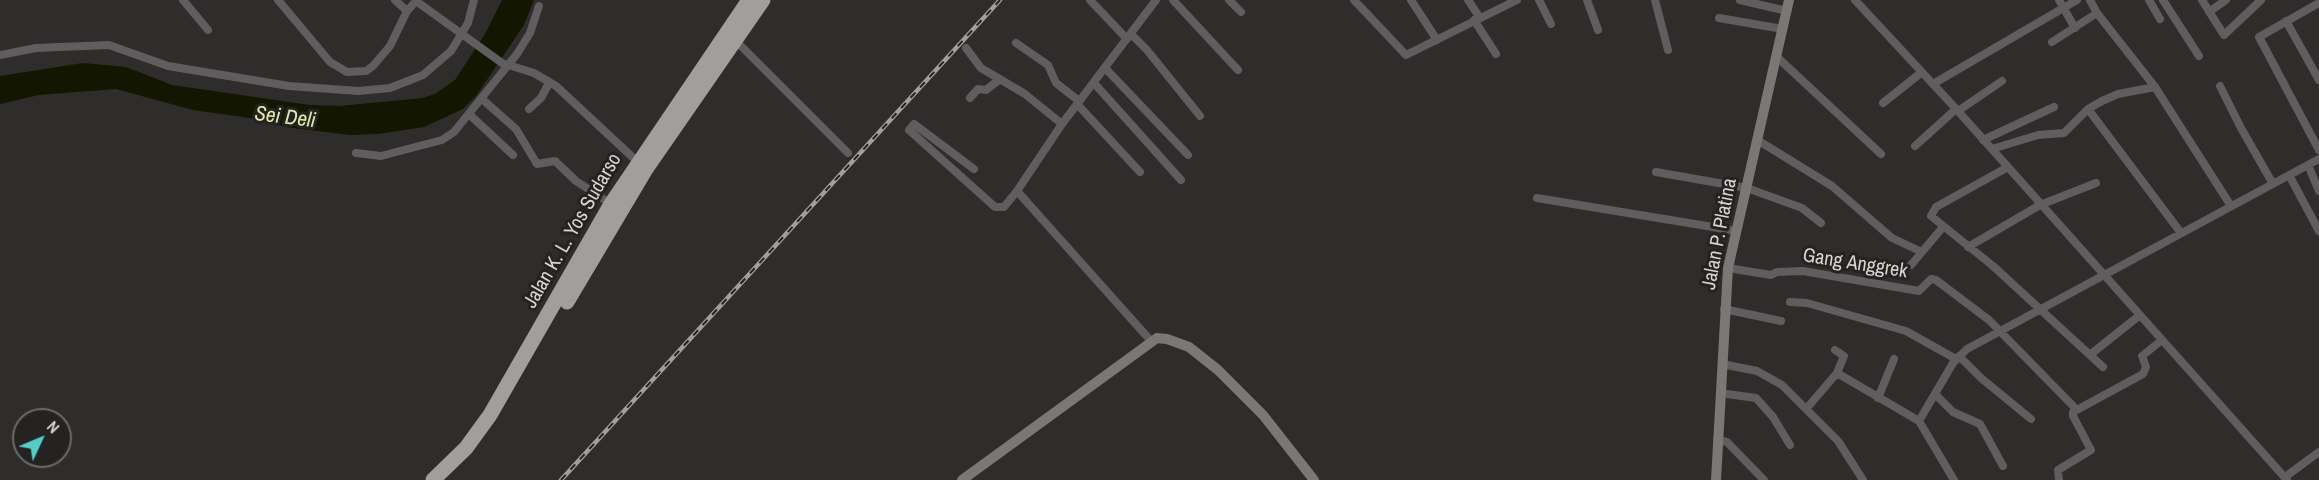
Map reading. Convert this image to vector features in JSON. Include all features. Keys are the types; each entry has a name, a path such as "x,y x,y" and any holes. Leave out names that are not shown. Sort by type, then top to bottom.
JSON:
{"highway":[{"name":"Jalan K. L. Yos Sudarso","path":"448,480 473,454 516,393 642,165 749,0"},
{"name":"Jalan K. L. Yos Sudarso","path":"433,480 466,448 507,389 611,204 763,0"}],"street":[{"path":"183,0 208,30"},
{"path":"278,0 330,62 347,72 366,71 374,66 390,46 407,11 416,0 504,64 534,73 549,83 642,165"},
{"path":"395,0 407,11"},
{"path":"0,55 36,48 109,45 155,62 192,71 289,86 358,91 390,88 423,75 451,51 463,34 474,0"},
{"path":"1090,0 1147,50 1200,116"},
{"path":"974,170 914,124 909,130 995,207 1004,207 1062,124 1153,3 1144,0"},
{"path":"1173,0 1238,70"},
{"path":"1228,0 1241,12"},
{"path":"1354,0 1406,55 1517,0"},
{"path":"1410,0 1437,40"},
{"path":"1468,0 1496,54"},
{"path":"1539,0 1551,24"},
{"path":"1587,0 1598,30"},
{"path":"1655,0 1668,50"},
{"path":"1740,0 1788,5"},
{"path":"1855,0 1957,110 2286,479 2319,452"},
{"path":"1933,84 2060,4 2077,0"},
{"path":"2090,0 2097,13 2155,87 2231,206"},
{"path":"2149,0 2160,18"},
{"path":"2163,0 2199,56"},
{"path":"2202,0 2224,35 2261,0"},
{"path":"2209,12 2226,0"},
{"path":"2319,3 2260,35 2259,40 2319,150"},
{"path":"2060,4 2075,28"},
{"name":"Jalan P. Platina","path":"1716,480 1728,268 1759,141 1788,5"},
{"path":"356,153 381,156 442,141 454,132 482,99 504,64 530,33 539,6"},
{"path":"2052,42 2097,13"},
{"path":"1719,18 1783,29"},
{"path":"2286,21 2319,80"},
{"path":"735,40 848,153"},
{"path":"1016,43 1048,65 1056,83 1078,103 1140,172"},
{"path":"966,48 981,68 1025,94 1062,124"},
{"path":"1777,57 1881,154"},
{"path":"1105,68 1188,155"},
{"path":"1883,103 1922,72"},
{"path":"970,98 978,89 986,90 1000,79"},
{"path":"1915,146 1957,110 2002,81"},
{"path":"1094,82 1181,180"},
{"path":"529,109 541,98 549,83"},
{"path":"2220,86 2273,184"},
{"path":"1992,150 2038,135 2064,133 2088,109 2118,94 2155,87"},
{"path":"482,99 516,129 537,164 555,160 576,181 611,204"},
{"path":"1983,140 2054,107"},
{"path":"2088,109 2181,233"},
{"path":"469,114 513,155"},
{"path":"1759,141 1832,186 1892,238 1922,252"},
{"path":"1919,422 1957,358 1999,331 2319,159"},
{"path":"2308,165 2319,191"},
{"path":"2008,167 1932,210 1931,216 2040,309 2103,367"},
{"path":"1656,172 1747,188 1802,208 1821,224"},
{"path":"2289,175 2319,231"},
{"path":"1968,247 2040,205 2096,183"},
{"path":"1017,191 1151,341"},
{"path":"1537,198 1737,231"},
{"path":"1911,265 1943,227"},
{"name":"Gang Anggrek","path":"1728,268 1771,275 1777,272 1803,271 1918,291 1931,279 1936,280 1999,331"},
{"path":"1791,302 1806,303 1906,331 1957,358 2031,419"},
{"path":"1724,309 1781,321"},
{"path":"2091,354 2140,315"},
{"path":"1999,331 2076,409"},
{"path":"962,480 1157,338 1189,347 1218,370 1263,416 1314,480"},
{"path":"2059,480 2058,470 2091,450 2073,416 2076,409 2143,374 2146,367 2142,356 2162,340"},
{"path":"1807,408 1837,373 1844,356 1835,350"},
{"path":"1878,398 1894,359"},
{"path":"1722,364 1757,371 1782,385 1838,441 1863,480"},
{"path":"1837,373 1919,422 1954,480"},
{"path":"1720,393 1756,398 1773,417 1790,445"},
{"path":"1935,394 1953,412 1976,420 1980,424 2004,466"},
{"path":"1717,440 1727,442 1764,480"}],"water":[{"name":"Sei Deli","path":"502,0 534,0 524,25 476,96 463,109 424,127 378,134 350,135 285,127 264,120 193,110 116,89 39,95 0,104 0,76 83,63 126,67 172,85 310,105 339,106 423,98 435,94 455,80 485,34"}],"railway":[{"path":"561,480 1000,0"}]}
